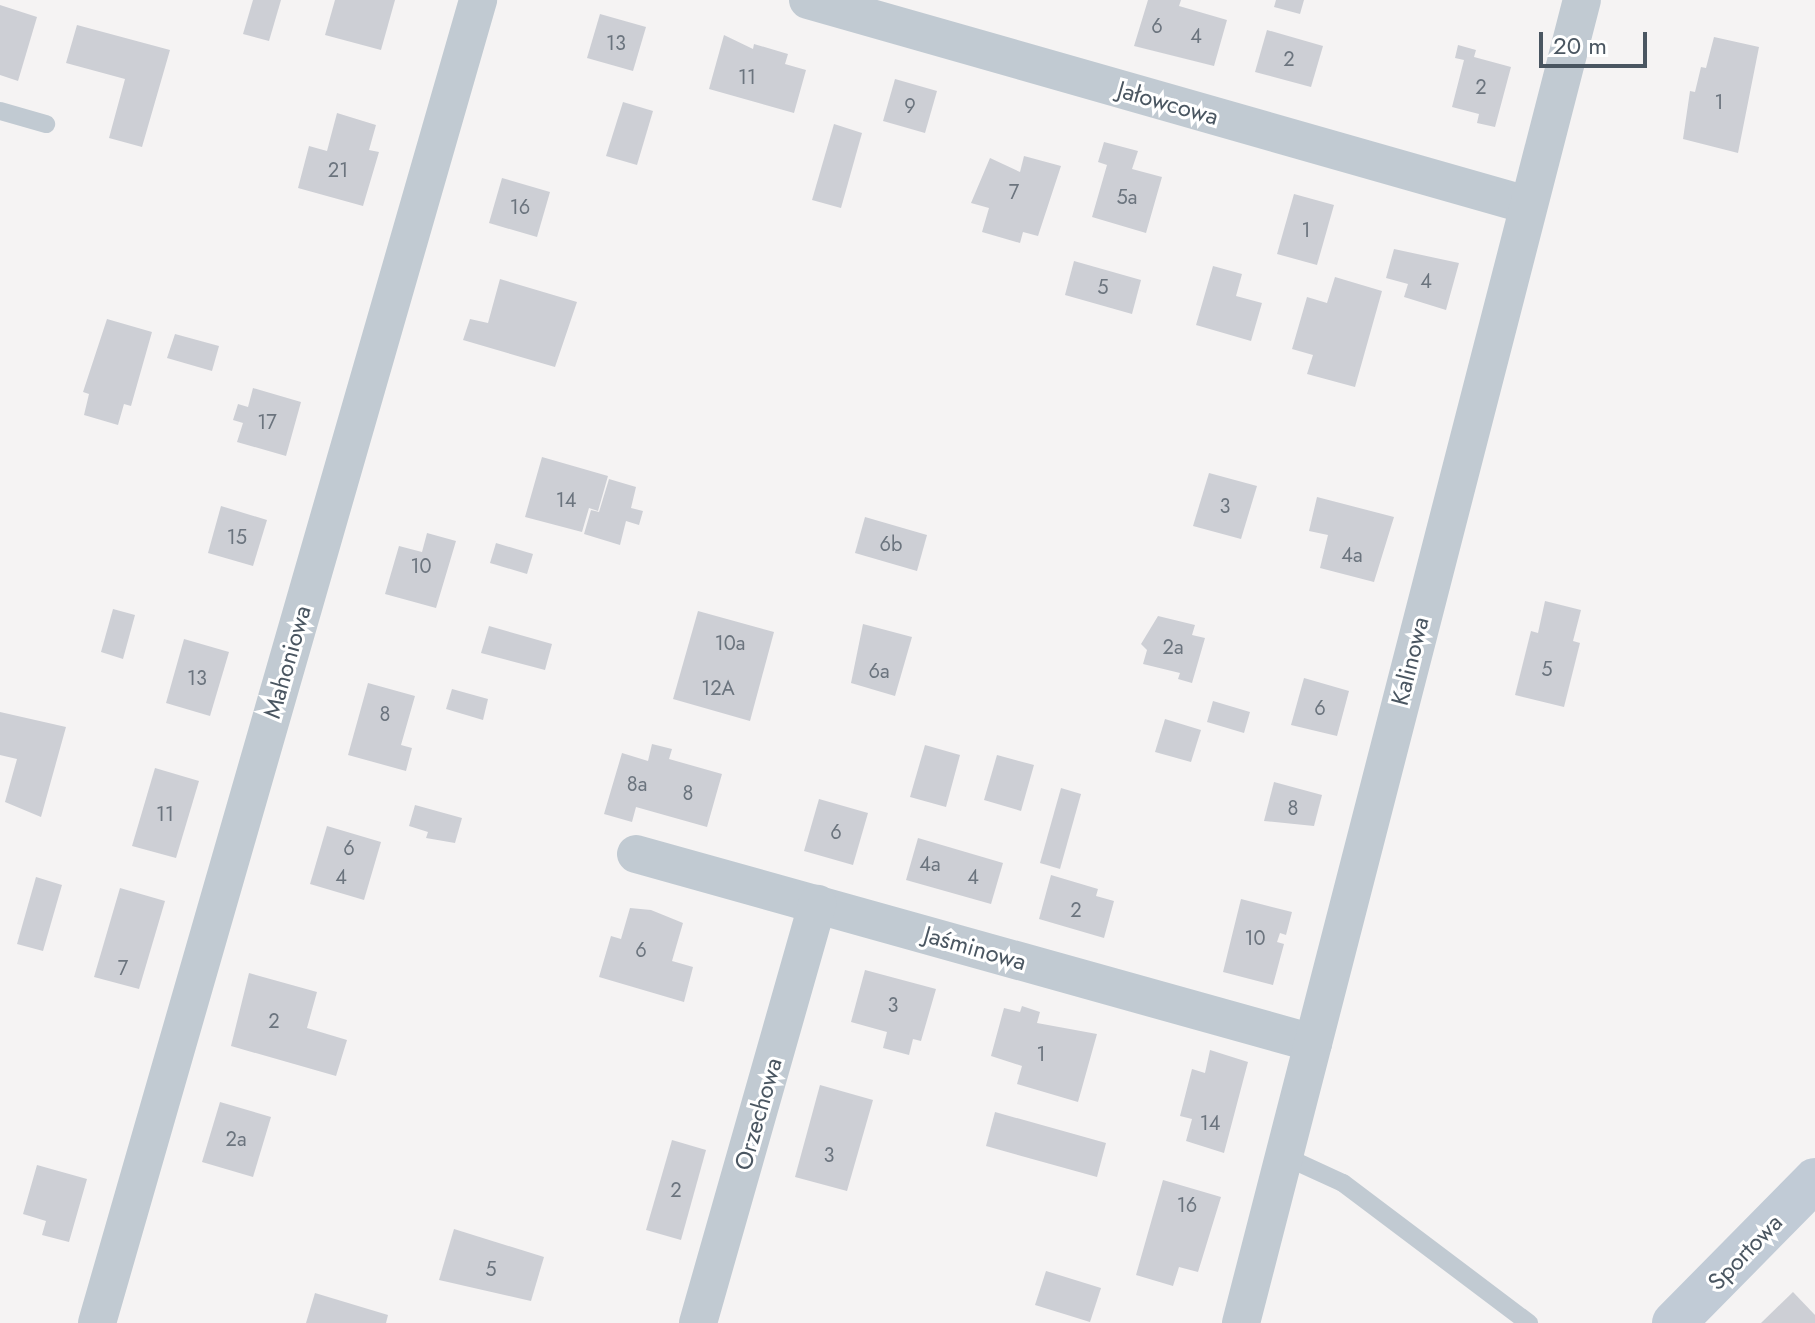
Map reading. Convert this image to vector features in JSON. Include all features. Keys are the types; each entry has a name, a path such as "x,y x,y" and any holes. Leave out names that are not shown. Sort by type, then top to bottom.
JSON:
{"street":[{"name":"Mahoniowa","path":"97,1323 478,0"},
{"name":"Jałowcowa","path":"808,0 1527,205"},
{"name":"Kalinowa","path":"1241,1323 1582,0"},
{"name":"Jaśminowa","path":"636,854 1313,1043"},
{"name":"Orzechowa","path":"698,1323 817,904"},
{"name":"Sportowa","path":"1674,1323 1815,1180"}],"lane":[{"path":"0,111 46,124"},
{"path":"1284,1156 1343,1183 1529,1323"}],"building":[{"path":"253,0 281,0 269,41 243,34"},
{"path":"335,0 395,0 381,50 325,35"},
{"path":"1148,0 1181,0 1179,6 1227,20 1214,66 1134,46"},
{"path":"1276,0 1304,0 1300,14 1274,7"},
{"path":"0,5 37,17 18,81 0,75"},
{"path":"600,14 646,27 633,71 587,58"},
{"path":"77,25 170,50 142,147 109,138 125,79 66,63"},
{"path":"1267,30 1323,46 1311,87 1255,72"},
{"path":"724,35 753,49 754,44 788,54 785,64 806,70 794,113 709,89"},
{"path":"1714,37 1759,47 1738,153 1683,139 1690,91 1695,92 1701,67 1706,68"},
{"path":"1458,45 1476,50 1474,57 1511,67 1495,127 1477,123 1479,114 1452,107 1464,60 1455,58"},
{"path":"895,79 937,91 925,133 883,121"},
{"path":"623,102 653,111 637,165 606,156"},
{"path":"337,113 376,125 369,150 379,152 363,206 298,188 309,146 327,151"},
{"path":"834,124 862,133 841,208 812,200"},
{"path":"1104,142 1138,151 1132,169 1162,177 1146,233 1092,217 1107,165 1098,162"},
{"path":"1024,156 1061,166 1038,236 1023,232 1020,243 982,232 989,208 971,203 990,158 1020,172"},
{"path":"502,178 550,192 537,237 489,223"},
{"path":"1294,194 1334,205 1317,265 1277,254"},
{"path":"1394,249 1459,263 1446,310 1404,297 1408,284 1386,278"},
{"path":"1074,261 1141,280 1132,314 1065,295"},
{"path":"1213,266 1242,274 1236,296 1262,303 1251,341 1196,325"},
{"path":"1335,277 1382,291 1355,387 1307,374 1313,355 1292,349 1307,297 1327,303"},
{"path":"500,279 577,302 555,367 463,340 470,319 488,323"},
{"path":"107,319 152,332 131,406 124,404 118,425 84,415 89,394 83,392"},
{"path":"175,334 219,346 212,371 167,358"},
{"path":"253,388 301,402 286,456 237,442 243,423 233,420 238,404 248,407"},
{"path":"542,457 608,476 598,511 589,508 582,532 525,517"},
{"path":"1209,473 1257,486 1241,539 1193,526"},
{"path":"609,479 636,487 631,508 643,511 639,525 626,521 620,545 584,534 591,510 599,512"},
{"path":"1317,497 1394,517 1374,582 1320,568 1328,535 1309,531"},
{"path":"221,506 267,520 253,566 208,553"},
{"path":"865,517 927,535 917,571 855,553"},
{"path":"427,533 456,541 436,608 385,594 399,546 422,552"},
{"path":"496,543 533,554 527,574 490,563"},
{"path":"1545,601 1581,610 1573,641 1580,643 1564,707 1515,695 1531,631 1538,633"},
{"path":"113,609 135,615 123,659 101,652"},
{"path":"698,611 774,632 750,721 673,699"},
{"path":"1158,616 1195,625 1192,635 1205,638 1192,683 1178,679 1180,673 1143,664 1147,650 1141,644"},
{"path":"863,624 912,637 895,696 851,683"},
{"path":"489,626 552,644 545,670 481,653"},
{"path":"184,639 229,652 210,716 166,703"},
{"path":"1304,678 1349,691 1337,736 1291,725"},
{"path":"368,683 415,696 401,745 412,748 406,771 348,755"},
{"path":"452,689 488,699 483,720 446,709"},
{"path":"1213,701 1250,712 1244,733 1207,722"},
{"path":"0,712 66,727 41,817 5,802 17,759 0,755"},
{"path":"1165,719 1201,730 1191,762 1155,752"},
{"path":"652,744 672,749 669,759 722,774 707,827 636,807 632,822 604,814 622,753 648,761"},
{"path":"925,745 960,755 946,807 910,797"},
{"path":"997,755 1034,765 1021,811 984,800"},
{"path":"155,768 199,781 176,858 132,846"},
{"path":"1274,782 1322,795 1314,826 1264,821"},
{"path":"1061,788 1081,794 1060,869 1040,863"},
{"path":"819,799 868,813 853,865 804,851"},
{"path":"415,805 462,818 455,843 426,838 428,832 409,826"},
{"path":"327,826 381,842 364,900 310,884"},
{"path":"918,838 1003,863 991,904 906,880"},
{"path":"1051,875 1098,889 1096,896 1114,901 1104,938 1039,919"},
{"path":"36,877 62,885 43,951 17,944"},
{"path":"120,888 165,901 139,989 94,977"},
{"path":"1241,899 1292,912 1286,935 1280,933 1277,942 1284,944 1273,985 1223,972"},
{"path":"630,908 651,910 683,923 672,961 693,967 684,1002 599,977 611,936 621,939"},
{"path":"865,970 936,989 921,1041 913,1039 909,1055 883,1048 887,1032 851,1022"},
{"path":"249,973 317,992 307,1028 347,1040 336,1076 231,1046"},
{"path":"1022,1006 1040,1012 1037,1023 1097,1034 1078,1102 1017,1084 1022,1066 991,1056 1004,1008 1020,1012"},
{"path":"1210,1050 1248,1062 1224,1153 1186,1141 1192,1119 1180,1116 1192,1069 1205,1073"},
{"path":"820,1085 873,1100 847,1191 795,1177"},
{"path":"220,1102 271,1117 253,1177 202,1162"},
{"path":"995,1112 1106,1143 1097,1177 986,1146"},
{"path":"672,1140 706,1150 681,1240 646,1230"},
{"path":"37,1165 87,1179 69,1242 42,1235 46,1221 23,1214"},
{"path":"1163,1180 1221,1197 1198,1272 1179,1267 1173,1286 1136,1275"},
{"path":"454,1229 544,1257 531,1301 439,1280"},
{"path":"1046,1271 1101,1288 1090,1322 1035,1305"},
{"path":"1793,1292 1815,1315 1815,1323 1761,1323"},
{"path":"315,1293 388,1315 386,1323 306,1323"}]}
